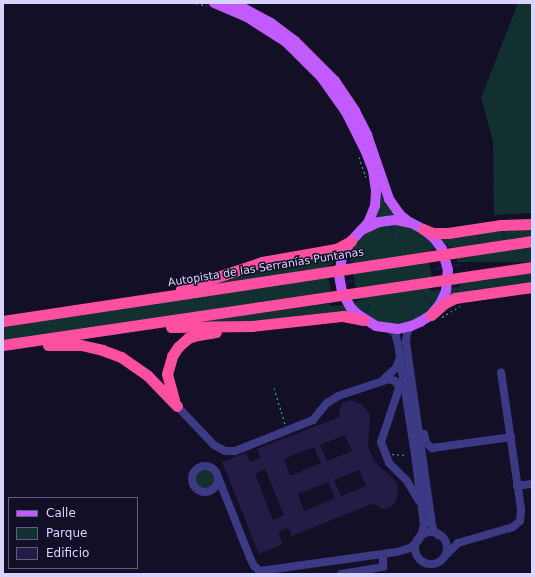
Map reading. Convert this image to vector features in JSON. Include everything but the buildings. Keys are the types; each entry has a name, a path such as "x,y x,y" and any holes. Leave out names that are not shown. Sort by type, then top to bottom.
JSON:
{"highway":[{"path":"424,229 433,233 448,233 502,226 532,224"},
{"path":"59,313 96,304 171,291 258,263 336,249 351,241"},
{"name":"Autopista de las Serranías Puntanas","path":"3,321 532,242"},
{"path":"3,345 532,267"},
{"path":"436,316 445,303 455,298 532,287"},
{"path":"177,406 171,392 167,374 170,361 178,347 188,338 252,326 335,316 364,320"},
{"path":"71,335 171,327 252,326"},
{"path":"3,351 59,344 81,345 102,350 127,360 141,369 177,406"}],"main road":[{"path":"213,5 247,18 286,42 322,78 339,101 355,128 366,152 376,183 375,206 372,217 364,229 345,249 340,264 340,284 342,292 351,308 364,320 376,326 389,328 411,326 436,316 446,291 448,270 442,249 434,238 424,229 411,223 400,215 389,199 367,135 355,111 335,82 295,41 270,23 234,3"},
{"path":"364,229 379,222 395,220 411,223"}],"street":[{"path":"411,326 406,336 432,525 434,531 447,545 446,554"},
{"path":"389,328 395,333 400,358 422,508 424,528 416,548 419,558"},
{"path":"384,380 396,368 400,358"},
{"path":"228,505 219,495 200,491 195,486 193,479 196,471 202,467 210,468 218,477 251,561 260,571 386,554 407,553 419,558 425,563 435,564 442,560 454,545 469,539 516,526 521,515 502,372"},
{"path":"403,376 381,442 389,463 407,481 422,508"},
{"path":"177,406 210,442 225,451 239,451 315,419 334,398 384,380 393,380 399,387"},
{"path":"414,401 422,414 425,441 429,448 511,437"},
{"path":"208,492 215,488 218,477"},
{"path":"517,486 532,484"},
{"path":"386,554 408,549 419,539 429,533 451,541 469,539"},
{"path":"341,574 383,567 386,554"}],"path":[{"path":"196,3 213,5"},
{"path":"358,153 366,179"},
{"path":"436,316 460,306"},
{"path":"274,388 286,431"},
{"path":"388,453 410,455"}],"green space":[{"path":"219,3 224,3 249,15 285,38 324,75 353,117 370,155 382,196 386,204 399,219 368,225 374,212 377,195 374,173 369,158 347,111 326,82 285,40 249,16"},
{"path":"518,3 532,3 532,213 494,215 493,141 481,98"},
{"path":"395,224 412,228 420,232 435,246 425,254 355,263 347,258 354,244 366,233 382,226"},
{"path":"532,227 532,238 454,249 444,245 442,241 442,237"},
{"path":"457,246 532,246 532,262 457,262"},
{"path":"338,251 339,259 326,268 208,287 241,271"},
{"path":"429,261 432,278 356,291 353,274"},
{"path":"532,272 532,285 445,299 449,288 460,287 460,283"},
{"path":"328,275 331,293 3,341 3,325"},
{"path":"429,288 432,291 443,289 430,310 417,320 394,325 375,321 366,316 353,304 359,301 359,298"},
{"path":"330,304 330,306 347,305 352,311 299,319 206,323 213,320"},
{"path":"205,469 212,472 215,479 212,486 205,489 198,486 195,479 198,472"}],"waterway":[{"path":"391,224 393,236"},
{"path":"503,229 505,241"},
{"path":"478,233 481,244"},
{"path":"446,245 455,248"},
{"path":"429,252 435,247"},
{"path":"347,260 355,262"},
{"path":"452,266 461,265"},
{"path":"261,266 263,276"},
{"path":"435,269 442,268"},
{"path":"347,282 356,280"},
{"path":"454,285 460,283"},
{"path":"426,298 433,305"},
{"path":"353,303 360,300"},
{"path":"365,313 369,306"}]}
